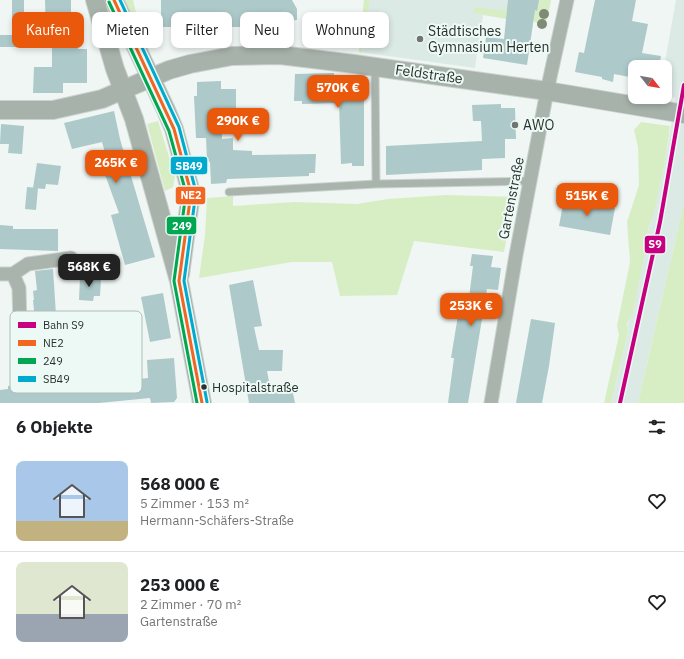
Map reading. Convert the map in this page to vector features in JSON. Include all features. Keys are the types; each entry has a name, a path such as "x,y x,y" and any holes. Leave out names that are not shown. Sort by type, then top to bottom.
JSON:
{"main road":[{"path":"95,0 114,69 134,119 179,281 202,403"},
{"path":"114,1 152,78 174,129 191,193 179,281"},
{"name":"Feldstraße","path":"0,110 53,110 102,99 169,70 190,64 232,56 280,55 547,91 678,113"}],"street":[{"name":"Gartenstraße","path":"492,403 516,255 547,91 567,0"},
{"path":"20,311 19,288 6,274 28,264 71,258"}],"lane":[{"path":"114,1 114,69"},
{"path":"375,67 376,184"},
{"path":"229,192 376,184 531,181"}],"shaded area":[{"name":"Städtisches Gymnasium Herten","path":"364,0 551,0 545,26 533,21 532,23 483,15 475,68 359,52 359,48 389,48 389,12 363,12"},
{"path":"676,0 684,0 684,203 638,403 611,403 646,248 645,240 651,222 668,145 675,98 672,97 672,60 665,60"}],"green space":[{"path":"122,0 133,0 136,12 128,12"},
{"path":"364,0 370,0 368,12 363,12"},
{"path":"539,0 551,0 545,26 533,21 532,23 473,13 475,7 505,11 506,6 537,11"},
{"path":"359,48 362,48 361,53 359,52"},
{"path":"158,121 175,176 173,187 165,191 147,124"},
{"path":"641,122 670,126 669,137 654,212 647,234 646,248 632,315 627,323 628,332 611,403 604,403 619,335 617,326 630,262 627,222 639,185 638,147 634,130"},
{"path":"446,195 515,197 504,252 414,241 397,295 340,296 332,262 292,262 199,278 205,235 207,198 233,196 233,206 294,202 357,204 388,199"},
{"path":"684,203 684,403 638,403 644,377"}],"building":[{"path":"12,0 24,0 24,12 12,12"},
{"path":"45,0 71,0 71,12 45,12"},
{"path":"161,0 292,0 297,9 297,20 294,20 294,12 240,12 240,27 232,27 232,12 171,12 171,27 163,27 163,12 161,12"},
{"path":"508,0 539,0 537,11 535,10 527,65 483,58 486,37 504,39"},
{"path":"595,0 636,0 632,21 648,24 642,53 661,56 660,60 628,60 628,77 614,74 613,82 602,79 602,77 575,72 579,52 584,53"},
{"path":"0,35 12,35 12,47 0,47"},
{"path":"52,48 87,49 87,83 63,83 63,93 33,93 34,67 52,67"},
{"path":"334,73 334,78 360,78 361,86 364,87 364,166 352,166 352,163 341,164 339,103 302,104 302,101 294,101 295,74"},
{"path":"221,81 221,89 236,89 236,116 222,116 222,139 233,138 233,150 252,151 252,155 316,154 315,173 309,173 309,176 227,179 226,183 211,184 210,162 207,161 206,138 196,138 194,96 197,96 197,82"},
{"path":"501,104 501,108 515,108 516,139 505,139 505,158 482,159 482,170 386,175 386,146 482,141 481,121 473,121 472,105"},
{"path":"114,111 120,139 155,257 125,265 111,215 119,213 104,172 110,170 102,142 72,149 64,123"},
{"path":"1,124 24,126 22,154 8,153 9,144 0,144"},
{"path":"37,163 61,166 58,185 46,184 45,189 33,188"},
{"path":"27,187 38,188 36,210 25,209"},
{"path":"564,199 615,208 610,235 559,226"},
{"path":"0,225 13,226 13,229 58,229 58,251 0,249"},
{"path":"472,254 493,256 491,267 501,268 498,290 487,289 468,403 448,403 454,358 451,358 461,297 469,298 473,266 470,266"},
{"path":"53,269 56,311 34,311 33,291 37,290 35,271"},
{"path":"80,277 101,278 100,296 94,296 93,301 79,300"},
{"path":"253,280 262,326 254,327 259,350 283,350 282,371 267,371 271,392 292,389 295,403 249,403 229,285"},
{"path":"163,293 171,338 150,342 141,297"},
{"path":"531,319 555,323 549,366 542,403 516,403"},
{"path":"174,358 177,398 174,402 151,403 150,398 99,403 0,403 0,390 8,389 8,386 10,386 10,393 142,393 142,379 148,378 147,360"}],"rail line":[{"name":"S9","path":"620,403 660,222 684,85"}],"transit line":[{"name":"NE2","path":"114,0 174,129 191,193 179,281 202,403"},
{"name":"SB49","path":"120,0 179,127 196,192 184,281 207,402"},
{"name":"249","path":"109,2 169,131 186,193 174,281 197,403"}],"place":[{"name":"Städtisches Gymnasium Herten","path":"420,39"},
{"name":"AWO","path":"515,125"},
{"name":"Hospitalstraße","path":"204,387"}]}
